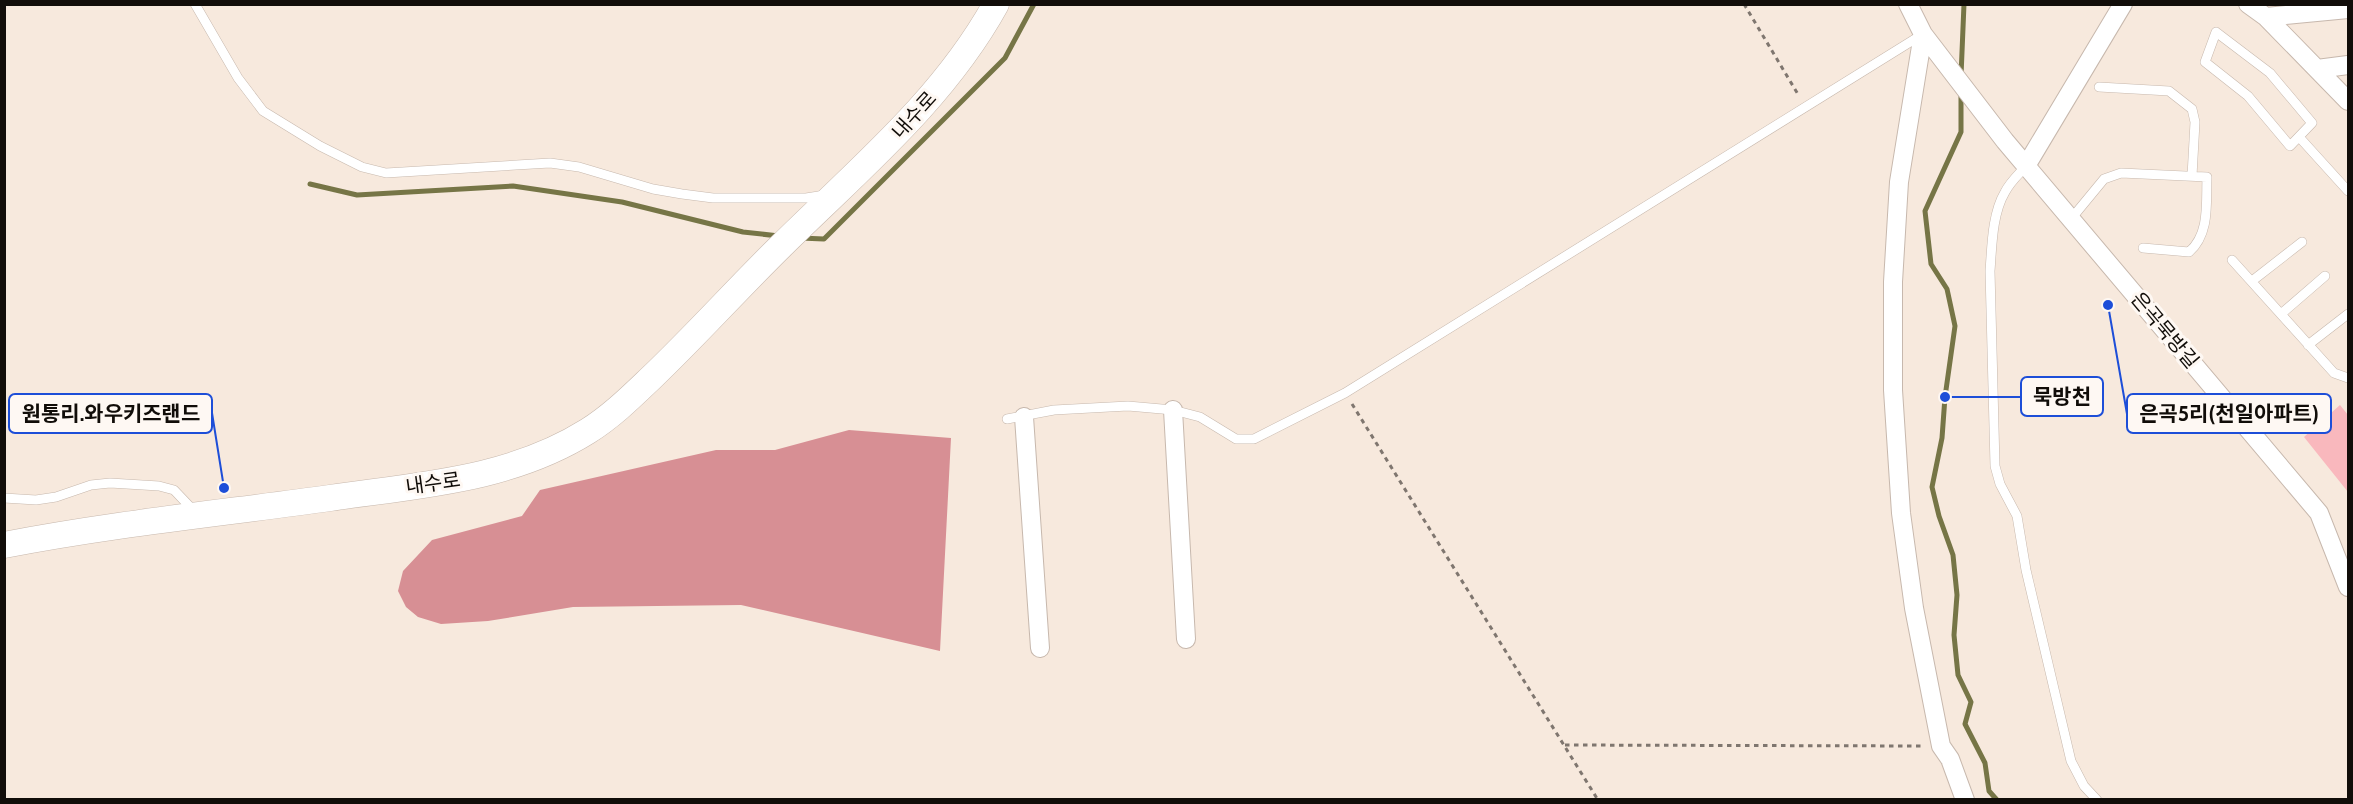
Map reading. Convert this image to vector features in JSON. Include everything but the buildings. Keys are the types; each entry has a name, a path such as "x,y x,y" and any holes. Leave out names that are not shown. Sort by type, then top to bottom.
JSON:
{"street":[{"name":"내수로","path":"4,545 198,515 463,479 523,464 559,449 592,429 628,399 883,148 954,70 979,35 996,4"},
{"path":"1908,4 1923,34 1899,182 1893,282 1893,390 1901,513 1914,608 1941,746 1950,759 1965,800"},
{"path":"2026,166 2123,4"},
{"path":"2248,4 2266,17 2349,101"},
{"path":"2266,17 2349,9"},
{"name":"은곡묵방길","path":"1923,34 2005,141 2319,513 2349,587"},
{"path":"2317,69 2349,65"},
{"path":"1173,410 1186,639"},
{"path":"1016,418 1040,648"}],"lane":[{"path":"195,4 238,78 263,111 288,129 362,168 386,173 550,163 579,168 653,189 713,198 806,198 836,193"},
{"path":"2216,32 2270,73 2312,123 2300,138 2290,146 2248,96 2205,62 2216,32"},
{"path":"1016,418 1054,410 1128,406 1173,410 1200,417 1236,439 1254,439 1345,393 1923,34"},
{"path":"2099,87 2169,91 2192,109 2196,122 2192,176"},
{"path":"2300,138 2349,191"},
{"path":"2026,166 2005,192 1998,211 1993,240 1990,271 1995,465 2000,484 2017,516 2026,570 2072,761 2084,786 2097,800"},
{"path":"2071,219 2104,179 2121,173 2207,177 2204,228 2199,244 2189,252 2144,248"},
{"path":"2252,281 2302,242"},
{"path":"2232,260 2334,373 2349,378"},
{"path":"2281,314 2325,276"},
{"path":"2308,345 2349,314"},
{"path":"4,498 36,500 56,497 91,485 110,483 159,486 174,490 198,515"}],"path":[{"path":"1744,4 1806,108"},
{"path":"1345,393 1598,800"},
{"path":"1565,745 1941,746"}],"shaded area":[{"path":"2340,405 2348,415 2348,492 2304,437"},
{"path":"849,430 951,438 940,651 741,605 573,607 488,621 441,624 418,617 406,607 398,591 403,571 432,540 522,516 540,490 716,450 775,450"}],"waterway":[{"path":"800,238 824,239 1005,58 1034,4"},
{"path":"1961,76 1964,4"},
{"path":"1961,94 1961,132 1925,211 1931,264 1947,289 1955,326 1942,438 1932,487 1939,516 1953,555 1957,595 1954,635 1958,675 1971,702 1965,724 1985,763 1989,791 1997,800"},
{"path":"310,184 357,195 513,186 622,202 743,232 779,236"}],"place":[{"name":"은곡5리(천일아파트)","path":"2108,305"},
{"name":"묵방천","path":"1945,397"},
{"name":"원통리.와우키즈랜드","path":"224,488"}]}
